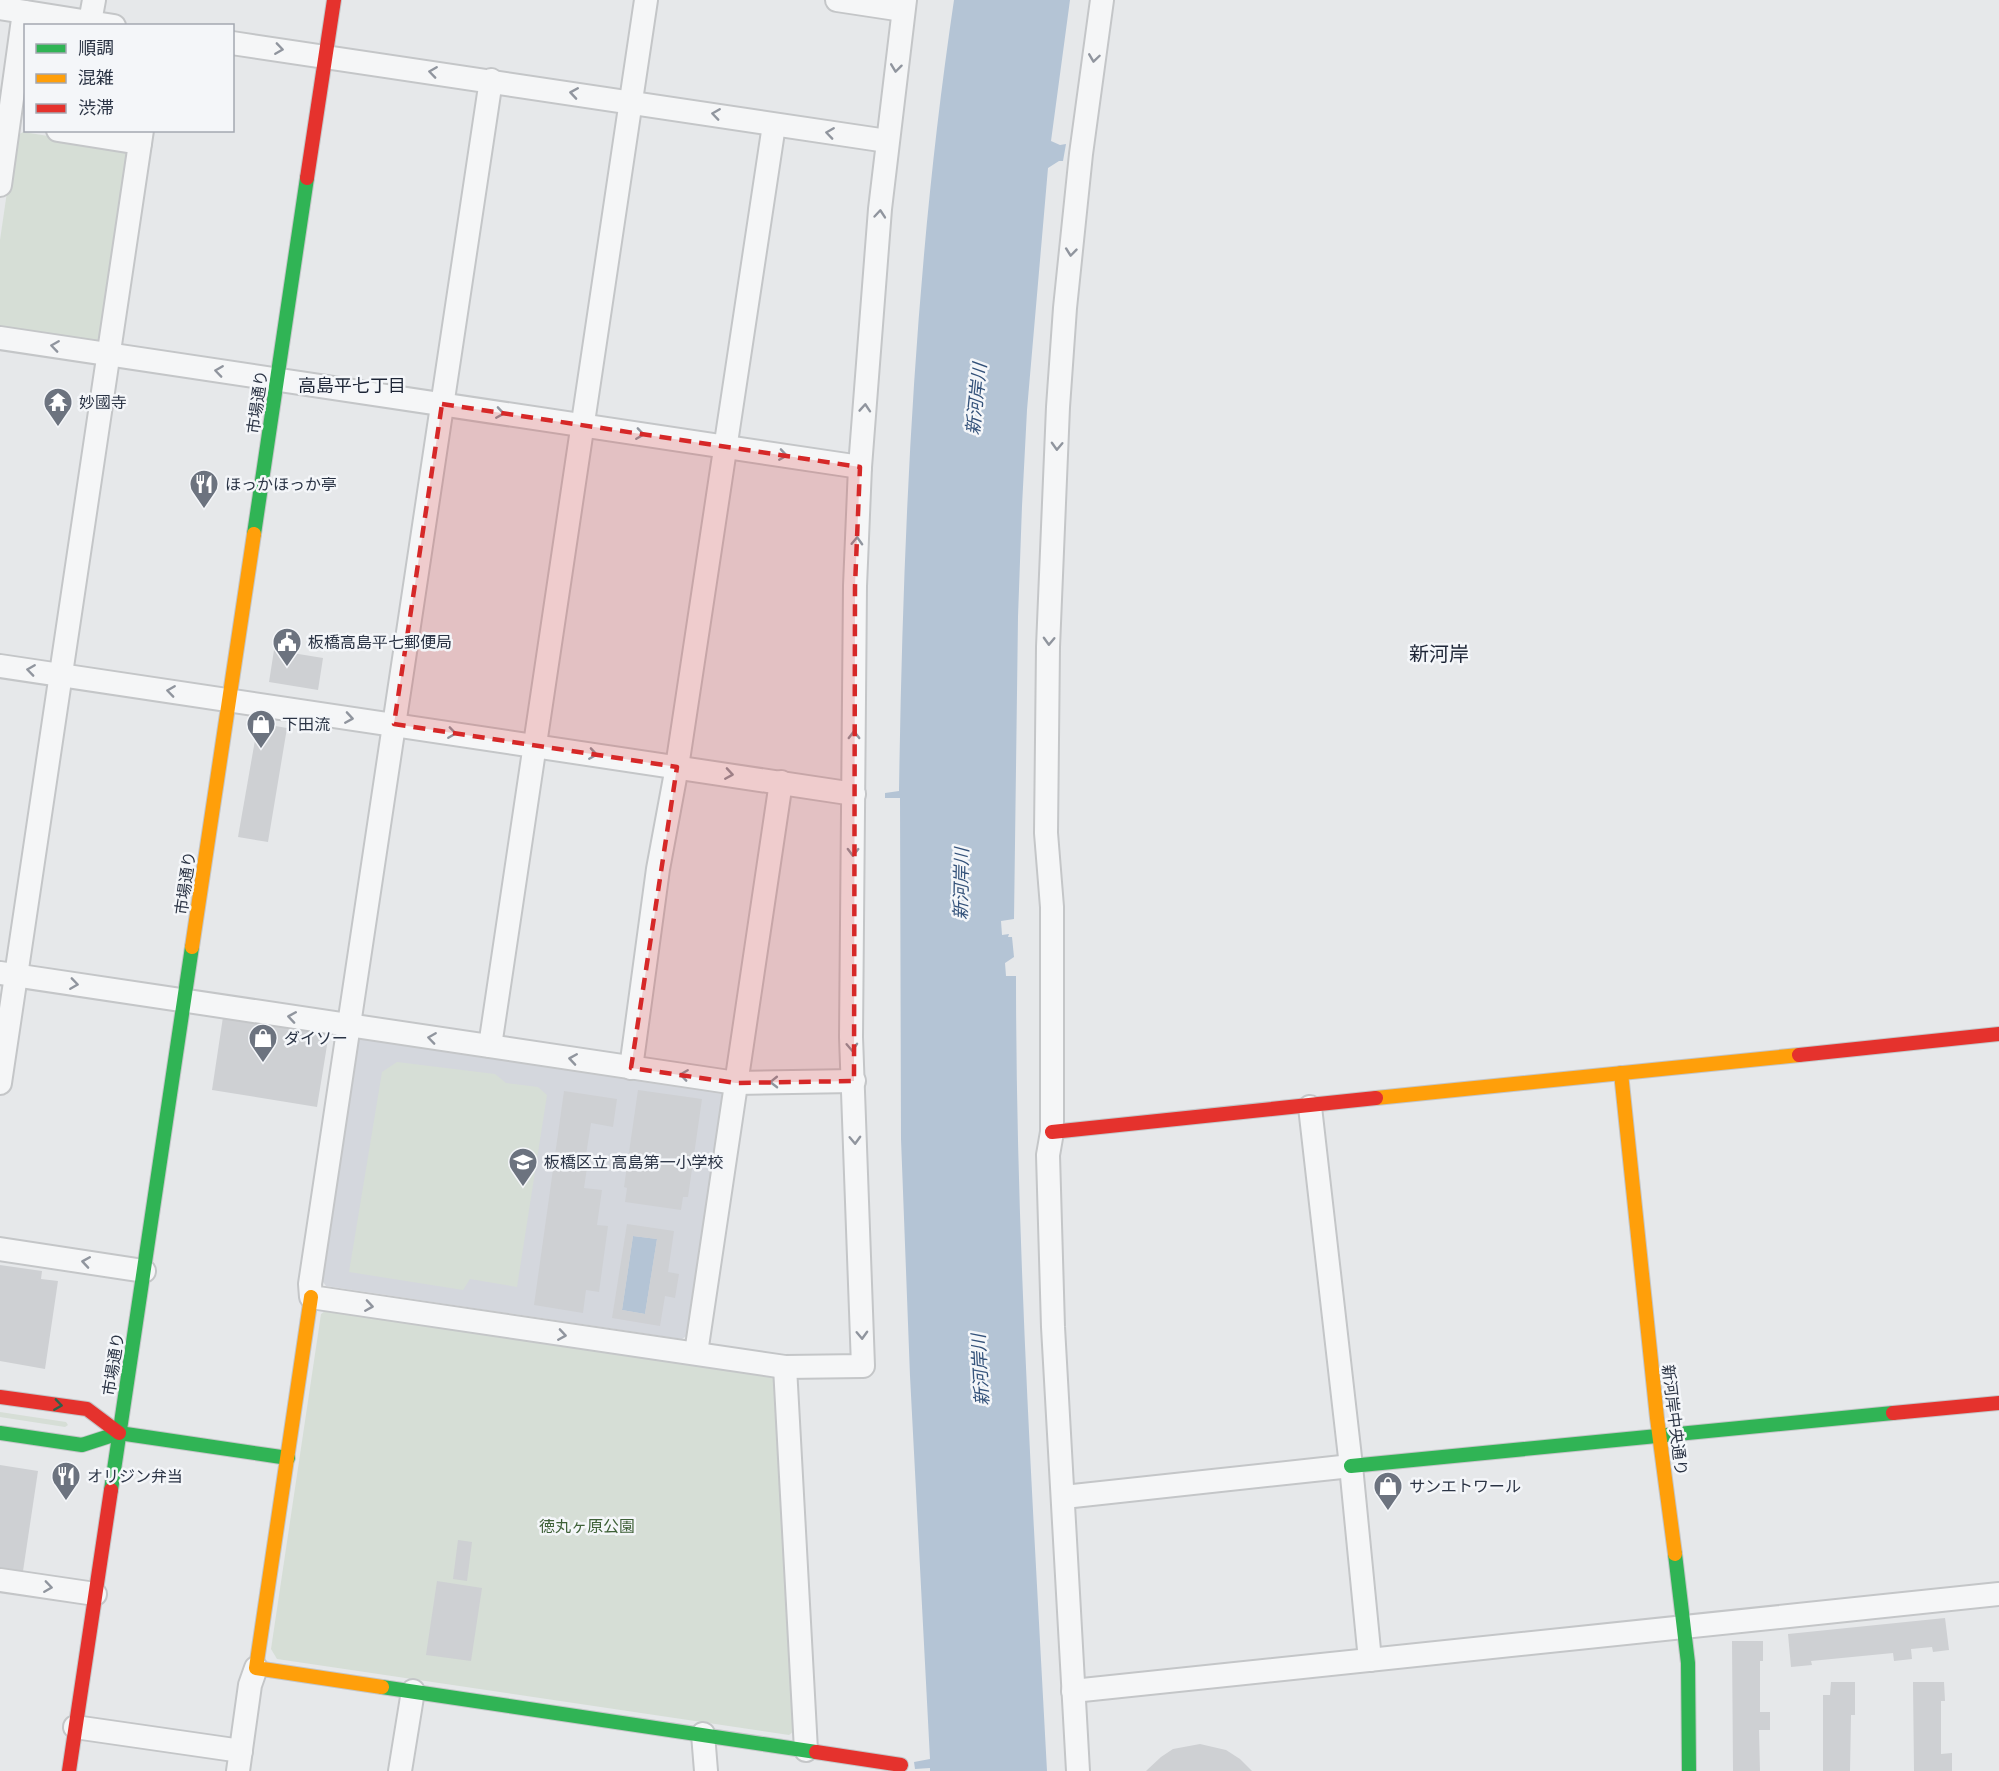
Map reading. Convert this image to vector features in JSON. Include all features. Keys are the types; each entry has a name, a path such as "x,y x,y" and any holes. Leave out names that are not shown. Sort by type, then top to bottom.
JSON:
{"street":[{"name":"市場通り","path":"69,1771 334,0"},
{"path":"490,1046 646,0"},
{"path":"311,1297 785,1367 862,1366 851,1025 855,586 860,467 880,209 904,5 837,0"},
{"path":"1078,1771 1053,1304 1048,1155 1052,1132 1052,907 1046,821 1048,647 1058,408 1065,308 1078,178 1102,0"},
{"path":"0,8 24,12 92,11 111,24"},
{"path":"0,186 18,124 24,12"},
{"path":"234,43 887,141"},
{"path":"75,1727 239,1761 250,1685 256,1668 288,1458 311,1297 310,1284 490,80"},
{"path":"631,1068 658,869 677,766 774,125"},
{"path":"0,1083 8,974 61,675 141,137 82,132"},
{"path":"0,338 860,467"},
{"path":"0,666 854,794"},
{"path":"696,1353 781,782"},
{"path":"8,974 736,1083 854,1081"},
{"path":"1052,1132 1999,1034"},
{"name":"新河岸中央通り","path":"1621,1073 1660,1437 1685,1628 1688,1662 1689,1771"},
{"path":"1310,1107 1351,1466 1370,1660"},
{"path":"0,1249 144,1271"},
{"path":"785,1367 806,1750"},
{"path":"0,1397 87,1409 119,1433"},
{"path":"1064,1497 1351,1466 1999,1403"},
{"path":"0,1433 82,1444 119,1433 288,1458"},
{"path":"0,1580 95,1594"},
{"path":"1073,1691 1999,1594"},
{"path":"256,1668 703,1734 901,1768"},
{"path":"400,1771 412,1691"},
{"path":"703,1734 706,1771"}],"highlighted area":[{"path":"442,404 860,467 855,586 854,1081 736,1083 631,1068 677,767 394,724"}],"shaded area":[{"name":"板橋区立 高島第一小学校","path":"364,1033 721,1088 726,1097 689,1334 682,1339 326,1286 321,1279 357,1040"}],"green space":[{"path":"23,132 124,148 130,156 103,339 96,344 0,329 0,240 15,137"},
{"path":"397,1062 495,1074 506,1083 538,1087 547,1095 517,1287 470,1279 463,1290 349,1272 382,1072"},
{"name":"徳丸ヶ原公園","path":"329,1308 772,1374 777,1381 797,1729 789,1735 277,1659 271,1649 321,1314"},
{"path":"0,1412 66,1422 68,1425 65,1427 0,1417"}],"water":[{"name":"新河岸川","path":"954,0 1070,0 1051,141 1060,145 1066,144 1063,161 1048,168 1027,410 1018,617 1014,919 1001,921 1002,935 1009,934 1008,937 1012,937 1014,957 1005,963 1006,976 1016,976 1022,1274 1047,1771 930,1771 930,1768 915,1769 914,1762 930,1759 910,1376 901,1139 900,798 885,798 885,793 899,791 904,592 913,394 930,197"},
{"path":"633,1236 657,1239 645,1314 622,1310"}],"building":[{"path":"274,650 323,658 318,690 269,682"},
{"path":"258,723 287,728 268,842 238,837"},
{"path":"223,1017 329,1033 317,1107 212,1090"},
{"path":"638,1090 702,1099 688,1197 683,1197 681,1210 625,1202 627,1188 624,1187"},
{"path":"564,1091 617,1099 613,1127 591,1123 584,1168 587,1168 584,1188 602,1190 597,1225 608,1226 599,1292 586,1290 583,1313 534,1305"},
{"path":"627,1224 674,1231 668,1272 679,1274 675,1298 665,1296 660,1326 612,1318","holes":["633,1236 657,1239 645,1314 622,1310"]},
{"path":"0,1265 42,1271 41,1279 58,1281 45,1369 0,1361"},
{"path":"0,1465 38,1471 23,1571 0,1568"},
{"path":"458,1540 472,1542 467,1581 453,1579"},
{"path":"437,1581 482,1588 471,1661 426,1655"},
{"path":"1945,1618 1949,1650 1933,1652 1932,1647 1911,1649 1912,1659 1894,1661 1893,1653 1811,1661 1812,1665 1791,1667 1788,1634"},
{"path":"1732,1641 1763,1641 1763,1661 1760,1661 1760,1712 1770,1712 1770,1730 1759,1730 1760,1771 1733,1771"},
{"path":"1831,1682 1855,1682 1855,1715 1851,1715 1850,1771 1823,1771 1823,1695 1830,1695"},
{"path":"1913,1682 1944,1682 1945,1701 1941,1701 1941,1754 1952,1753 1952,1771 1914,1771"},
{"path":"1200,1744 1226,1750 1252,1771 1146,1771 1173,1749"}],"traffic: fast":[{"path":"254,534 307,178"},
{"path":"111,1490 192,947"},
{"path":"1351,1466 1893,1413"},
{"path":"0,1433 82,1445 119,1433 288,1458"},
{"path":"1675,1554 1688,1663 1689,1771"},
{"path":"382,1687 816,1752"}],"traffic: slow":[{"path":"192,947 254,534"},
{"path":"1376,1098 1799,1055"},
{"path":"1621,1073 1657,1418 1675,1554"},
{"path":"311,1297 256,1668 382,1687"}],"traffic: jam":[{"path":"307,178 334,0"},
{"path":"1799,1055 1999,1034"},
{"path":"1052,1132 1376,1098"},
{"path":"0,1397 87,1409 119,1433"},
{"path":"1893,1413 1999,1403"},
{"path":"69,1771 111,1490"},
{"path":"816,1752 901,1765"}],"place":[{"name":"妙國寺","path":"58,428"},
{"name":"ほっかほっか亭","path":"204,510"},
{"name":"板橋高島平七郵便局","path":"287,668"},
{"name":"下田流","path":"261,750"},
{"name":"ダイソー","path":"263,1064"},
{"name":"板橋区立 高島第一小学校","path":"523,1188"},
{"name":"オリジン弁当","path":"66,1502"},
{"name":"サンエトワール","path":"1388,1512"}],"district":[{"name":"高島平七丁目","path":"352,385"},
{"name":"新河岸","path":"1439,653"}]}
